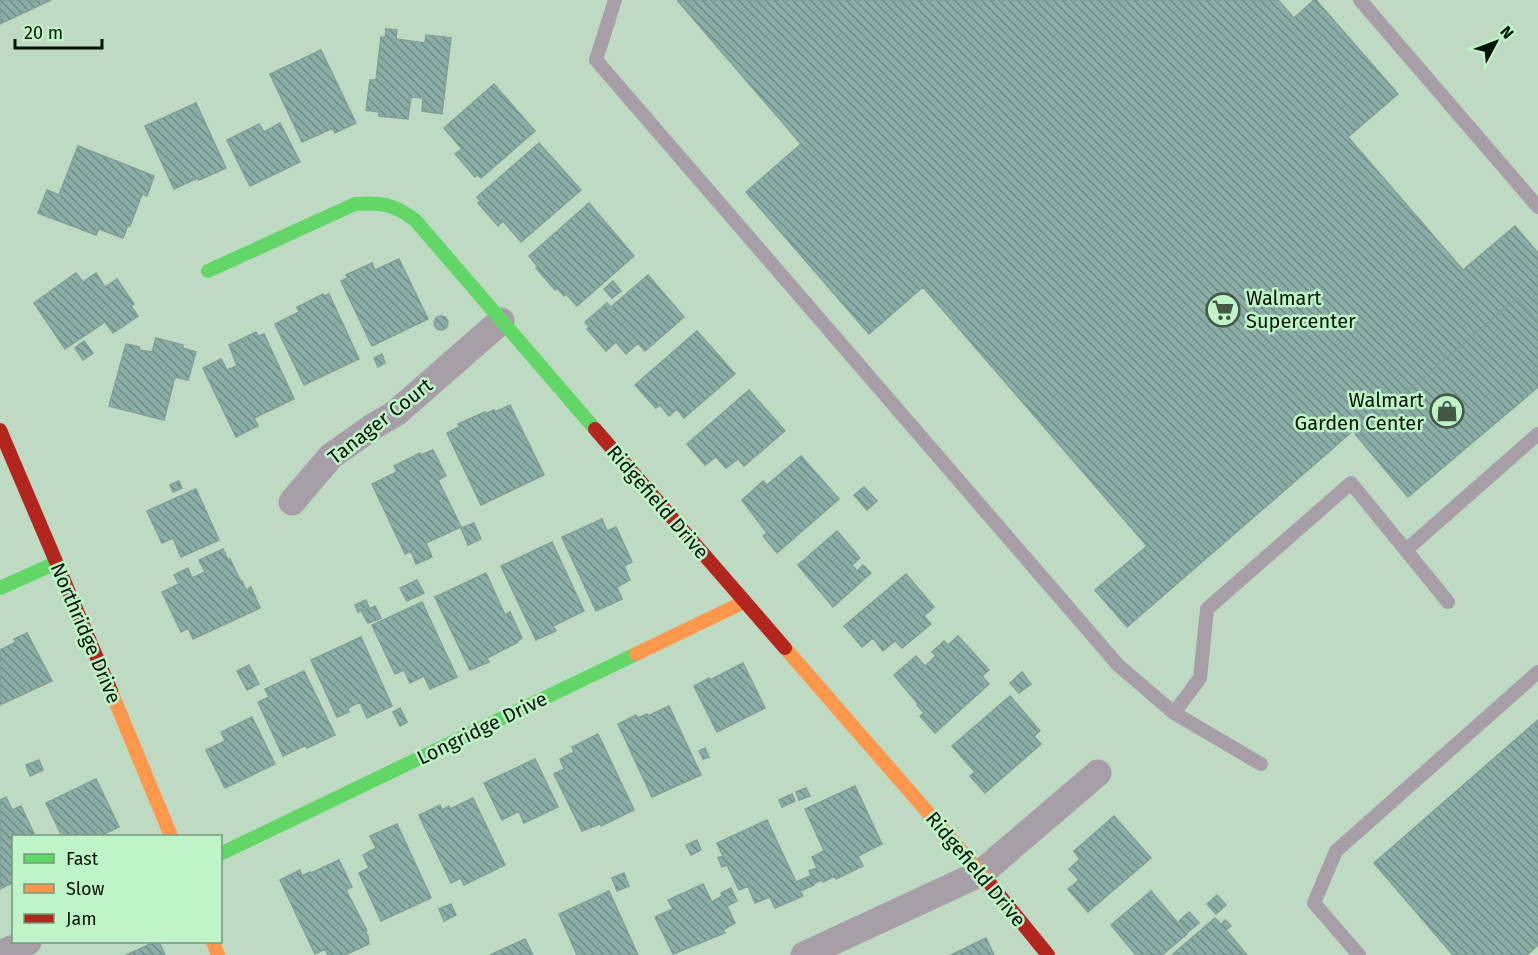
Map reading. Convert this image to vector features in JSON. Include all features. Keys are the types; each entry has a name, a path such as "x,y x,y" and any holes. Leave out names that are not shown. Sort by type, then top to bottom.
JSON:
{"street":[{"name":"Ridgefield Drive","path":"208,271 354,204 378,202 398,207 415,220 981,873 1048,955"},
{"name":"Tanager Court","path":"292,502 331,456 396,413 501,321"},
{"name":"Northridge Drive","path":"0,430 170,835"},
{"path":"0,588 56,563"},
{"name":"Longridge Drive","path":"222,853 744,602"},
{"path":"804,955 981,873 1098,773"},
{"path":"0,954 26,943"}],"lane":[{"path":"615,0 596,60 1118,665 1174,713 1261,764"},
{"path":"1360,0 1538,207"},
{"path":"1406,550 1538,434"},
{"path":"1174,713 1200,678 1207,609 1351,483 1448,602"},
{"path":"1359,955 1314,903 1336,851 1538,672"}],"building":[{"path":"0,0 51,0 0,24"},
{"name":"Walmart Supercenter","path":"677,0 1278,0 1294,18 1316,0 1398,94 1348,137 1463,270 1515,226 1538,253 1538,322 1517,298 1356,435 1354,430 1127,627 1095,590 1147,546 923,287 869,334 746,192 801,144"},
{"path":"386,29 397,30 396,39 425,43 426,35 451,38 442,114 422,111 423,98 411,97 408,119 379,116 379,112 366,110 370,80 376,80 381,37 385,38"},
{"path":"321,50 356,123 335,133 333,128 302,142 270,74"},
{"path":"494,84 535,131 481,178 478,175 475,177 455,154 462,149 444,128"},
{"path":"196,103 226,168 174,189 145,126"},
{"path":"280,123 300,162 250,186 227,140 259,124 264,132"},
{"path":"539,143 581,190 521,242 503,221 498,226 478,203 480,201 477,197"},
{"path":"78,146 154,176 147,196 142,194 123,238 99,229 96,235 38,213 47,190 59,195"},
{"path":"589,203 634,256 577,306 566,294 564,296 557,288 555,290 529,256"},
{"path":"399,259 428,319 372,346 341,281 347,278 346,275 372,263 375,270"},
{"path":"76,273 83,282 96,273 105,287 117,279 134,304 131,306 138,316 113,333 105,322 65,349 34,303"},
{"path":"648,275 684,317 645,351 638,343 626,354 616,342 606,351 587,329 589,327 585,322 607,303 611,307"},
{"path":"613,281 621,291 612,298 604,289"},
{"path":"323,294 324,296 329,294 359,359 304,385 275,324 299,312 297,307"},
{"name":"Walmart Garden Center","path":"1517,298 1538,322 1538,387 1408,497 1356,435"},
{"path":"441,316 446,318 448,323 446,328 441,330 436,328 434,323 436,318"},
{"path":"697,331 735,374 684,418 677,409 669,416 660,405 656,408 635,385"},
{"path":"256,332 258,336 264,334 294,399 254,418 258,426 236,437 203,368 221,359 227,370 237,366 229,345"},
{"path":"156,338 183,345 183,348 196,352 188,380 175,377 164,420 109,406 126,344 152,352"},
{"path":"84,341 93,353 83,360 75,348"},
{"path":"382,354 385,363 378,367 374,358"},
{"path":"749,390 785,431 744,466 738,459 726,468 716,457 705,465 687,444"},
{"path":"510,405 544,475 481,505 447,433 459,427 458,424 485,412 485,414 494,410 495,412"},
{"path":"433,450 446,476 438,480 461,527 426,543 432,557 416,564 411,551 405,554 372,484 397,472 394,466 420,453 421,455"},
{"path":"801,456 839,499 777,553 763,536 767,533 742,500 763,481 767,485"},
{"path":"179,481 182,488 173,492 170,485"},
{"path":"864,487 877,501 867,510 854,495"},
{"path":"196,489 219,540 181,557 173,538 162,543 147,511"},
{"path":"602,519 607,531 616,527 632,562 624,566 630,580 617,587 622,599 596,611 562,537"},
{"path":"474,523 481,539 468,545 461,528"},
{"path":"837,531 860,558 852,565 857,571 863,565 871,573 833,607 798,565"},
{"path":"552,542 584,611 553,626 556,631 536,640 501,566"},
{"path":"223,549 246,590 251,587 260,608 193,639 188,628 181,632 162,592 179,584 174,575 188,568 192,578 205,572 199,560"},
{"path":"486,573 505,615 510,612 522,638 487,658 489,662 470,670 435,597"},
{"path":"906,574 934,607 924,616 931,624 902,648 895,641 883,651 873,638 862,647 844,626"},
{"path":"417,580 424,593 407,601 400,588"},
{"path":"366,600 369,607 358,612 355,605"},
{"path":"422,602 457,677 430,689 424,676 410,683 404,670 395,674 372,625"},
{"path":"375,606 381,618 368,623 362,612"},
{"path":"27,633 52,681 0,705 0,650 16,642 14,639"},
{"path":"958,636 989,670 982,676 989,684 935,733 920,716 924,713 918,704 894,675 916,656 925,666 936,656 932,652 944,641 948,645"},
{"path":"361,637 392,706 367,718 360,702 348,708 349,712 337,717 311,660"},
{"path":"743,663 765,708 717,732 694,686"},
{"path":"249,665 259,684 247,690 237,671"},
{"path":"304,671 335,735 283,756 258,702 269,697 265,689"},
{"path":"1022,672 1031,684 1019,693 1010,683"},
{"path":"1010,696 1040,731 1034,736 1041,744 985,793 970,776 975,772 952,746"},
{"path":"669,706 701,775 652,797 618,724 636,715 638,718 647,714 648,716"},
{"path":"400,708 407,722 400,726 393,712"},
{"path":"252,717 275,764 225,788 206,750 225,741 221,732"},
{"path":"1538,720 1538,945 1527,955 1453,955 1374,863"},
{"path":"598,734 634,810 601,826 600,824 582,831 554,774 564,769 560,759 574,752 572,747"},
{"path":"705,748 709,757 703,759 699,751"},
{"path":"535,759 558,807 524,823 519,811 502,820 484,783"},
{"path":"39,760 43,770 30,776 26,765"},
{"path":"96,779 119,827 102,835 62,835 46,803"},
{"path":"855,786 882,844 858,856 863,866 836,879 835,876 815,883 809,871 817,868 812,857 824,851 805,809"},
{"path":"806,788 810,796 799,800 796,792"},
{"path":"792,794 795,801 782,807 779,800"},
{"path":"6,797 12,810 21,806 35,835 12,835 12,883 0,889 0,800"},
{"path":"473,798 505,865 464,885 461,878 451,883 419,815 440,805 442,810 449,806 450,809"},
{"path":"1114,816 1151,858 1088,912 1068,889 1079,880 1069,869 1080,859 1074,851"},
{"path":"767,820 796,882 810,876 814,885 800,891 803,896 775,908 770,897 755,903 748,886 739,890 727,865 722,867 718,858 723,856 717,843"},
{"path":"397,824 431,898 381,921 359,873 369,868 363,855 376,848 370,836"},
{"path":"697,840 701,850 691,855 686,845"},
{"path":"339,860 352,887 346,890 367,931 365,932 369,944 345,955 328,955 325,949 315,954 280,880 300,870 302,876 311,873"},
{"path":"624,873 629,886 617,891 612,878"},
{"path":"703,884 712,902 722,896 721,893 731,888 737,901 727,906 735,923 723,930 725,933 673,954 655,917 673,909 668,900"},
{"path":"609,891 638,955 577,955 559,914"},
{"path":"1151,891 1187,934 1162,955 1136,955 1111,925"},
{"path":"1217,895 1226,905 1216,914 1207,904"},
{"path":"451,904 456,915 444,921 439,909"},
{"path":"1189,912 1199,923 1188,932 1179,921"},
{"path":"1215,918 1221,924 1225,920 1231,926 1226,930 1247,955 1172,955"},
{"path":"986,938 994,955 951,955"},
{"path":"525,939 533,955 490,955"},
{"path":"153,943 159,943 165,955 126,955"}],"traffic: fast":[{"path":"208,271 355,204 373,203 393,207 415,220 595,429"},
{"path":"0,588 56,563"},
{"path":"222,853 636,654"}],"traffic: slow":[{"path":"636,654 744,602"},
{"path":"785,648 991,885"},
{"path":"111,691 171,835"},
{"path":"213,943 218,955"}],"traffic: jam":[{"path":"595,429 785,648"},
{"path":"0,430 111,691"},
{"path":"991,885 1048,955"}],"place":[{"name":"Walmart Supercenter","path":"1223,310"},
{"name":"Walmart Garden Center","path":"1447,411"}]}
